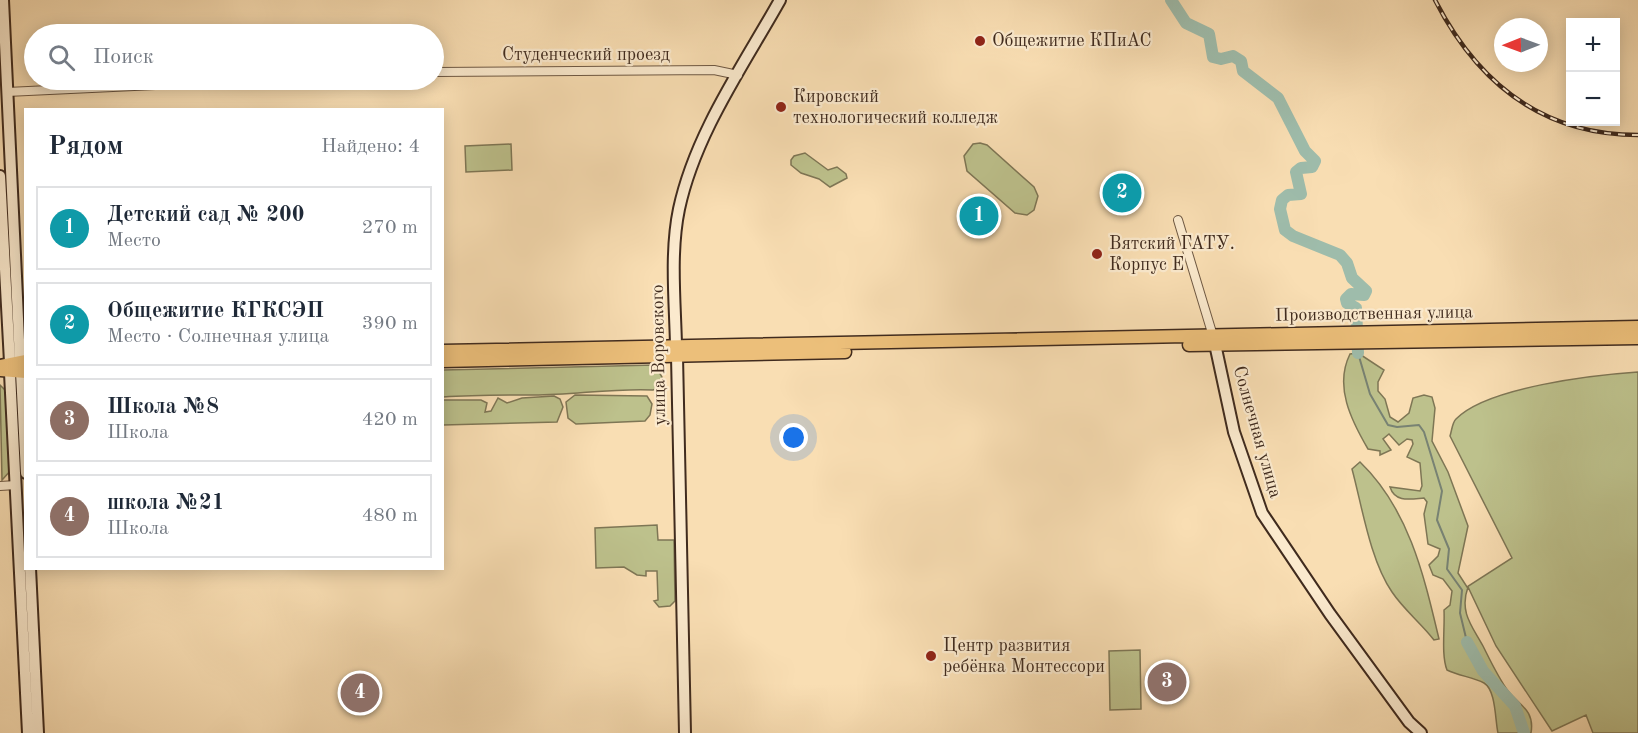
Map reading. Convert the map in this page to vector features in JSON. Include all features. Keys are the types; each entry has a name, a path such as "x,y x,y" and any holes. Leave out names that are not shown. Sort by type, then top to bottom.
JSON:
{"highway":[{"name":"Производственная улица","path":"1367,337 1638,327"},
{"name":"Производственная улица","path":"677,351 1112,338 1214,340 1349,337 1638,338"},
{"name":"Производственная улица","path":"677,351 1122,346 1214,340"},
{"path":"444,351 677,351"},
{"path":"444,361 677,351"}],"main road":[{"path":"3,0 14,367 24,455"},
{"name":"улица Воровского","path":"685,733 675,242 679,210 694,158 780,0"},
{"path":"0,176 21,485 28,733"},
{"name":"Солнечная улица","path":"1214,340 1234,432 1262,513 1411,728 1420,733"},
{"path":"30,570 38,733"}],"street":[{"name":"Студенческий проезд","path":"444,72 714,70 738,75"},
{"path":"4,92 47,90"},
{"name":"Солнечная улица","path":"1178,219 1214,340"},
{"path":"0,486 21,485"}],"green space":[{"path":"511,144 512,170 466,172 465,146"},
{"path":"973,144 987,145 1034,187 1038,196 1034,210 1027,215 1015,213 967,171 964,156"},
{"path":"805,153 828,170 837,167 846,174 847,178 830,187 819,179 801,173 791,165 791,160 794,156"},
{"path":"1358,353 1384,370 1378,382 1378,391 1385,399 1390,417 1398,422 1409,413 1413,398 1424,395 1432,397 1435,408 1432,441 1448,472 1468,526 1458,573 1467,587 1512,558 1450,436 1456,419 1471,408 1516,391 1569,380 1638,372 1638,733 1593,733 1586,715 1552,731 1496,646 1468,587 1465,604 1468,618 1504,686 1528,713 1532,725 1531,733 1498,733 1493,698 1488,687 1480,681 1447,670 1444,649 1444,610 1450,605 1452,591 1443,579 1433,575 1429,565 1438,556 1440,549 1428,544 1424,514 1427,502 1424,498 1400,498 1392,492 1390,487 1420,491 1422,486 1420,463 1407,457 1413,444 1412,440 1407,439 1399,445 1389,434 1383,439 1391,450 1380,455 1380,451 1368,449 1351,415 1344,390 1345,366 1350,354"},
{"path":"655,365 662,377 658,388 653,390 444,397 444,370"},
{"path":"0,385 7,392 11,470 2,480"},
{"path":"575,395 647,396 652,404 650,415 645,421 576,424 568,418 566,402"},
{"path":"554,396 560,399 563,407 557,422 444,425 444,400 481,400 487,403 485,412 491,411 498,398 507,403 522,398"},
{"path":"1360,462 1377,481 1403,522 1420,568 1439,639 1434,640 1397,599 1384,579 1372,549 1352,469"},
{"path":"657,525 658,540 674,540 675,601 670,606 659,607 654,601 658,600 657,571 646,571 646,576 637,575 624,567 596,568 595,528"},
{"path":"1140,650 1141,709 1110,710 1109,651"}],"waterway":[{"path":"1171,0 1186,23 1209,34 1213,57 1221,59 1233,56 1241,61 1243,71 1278,98 1305,151 1315,161 1312,167 1301,168 1296,172 1301,194 1288,195 1282,200 1280,209 1285,230 1293,236 1340,255 1347,263 1352,278 1366,291 1364,295 1351,294 1346,299 1347,303 1356,308 1358,353"},
{"path":"1358,353 1370,394 1388,425 1397,427 1419,425 1424,432 1442,491 1437,520 1449,549 1447,569 1462,590 1460,613 1467,642"},
{"path":"1467,642 1483,671 1515,706 1524,733"}],"railway":[{"path":"1435,0 1471,56 1492,79 1516,98 1543,114 1572,125 1603,133 1638,135"}],"place":[{"name":"Общежитие КПиАС","path":"980,41"},
{"name":"Кировский технологический колледж","path":"781,107"},
{"name":"Общежитие КГКСЭП","path":"1122,193"},
{"name":"Детский сад № 200","path":"979,216"},
{"name":"Вятский ГАТУ. Корпус Е","path":"1097,254"},
{"name":"Центр развития ребёнка Монтессори","path":"931,656"},
{"name":"Школа №8","path":"1167,682"},
{"name":"школа №21","path":"360,693"}]}
